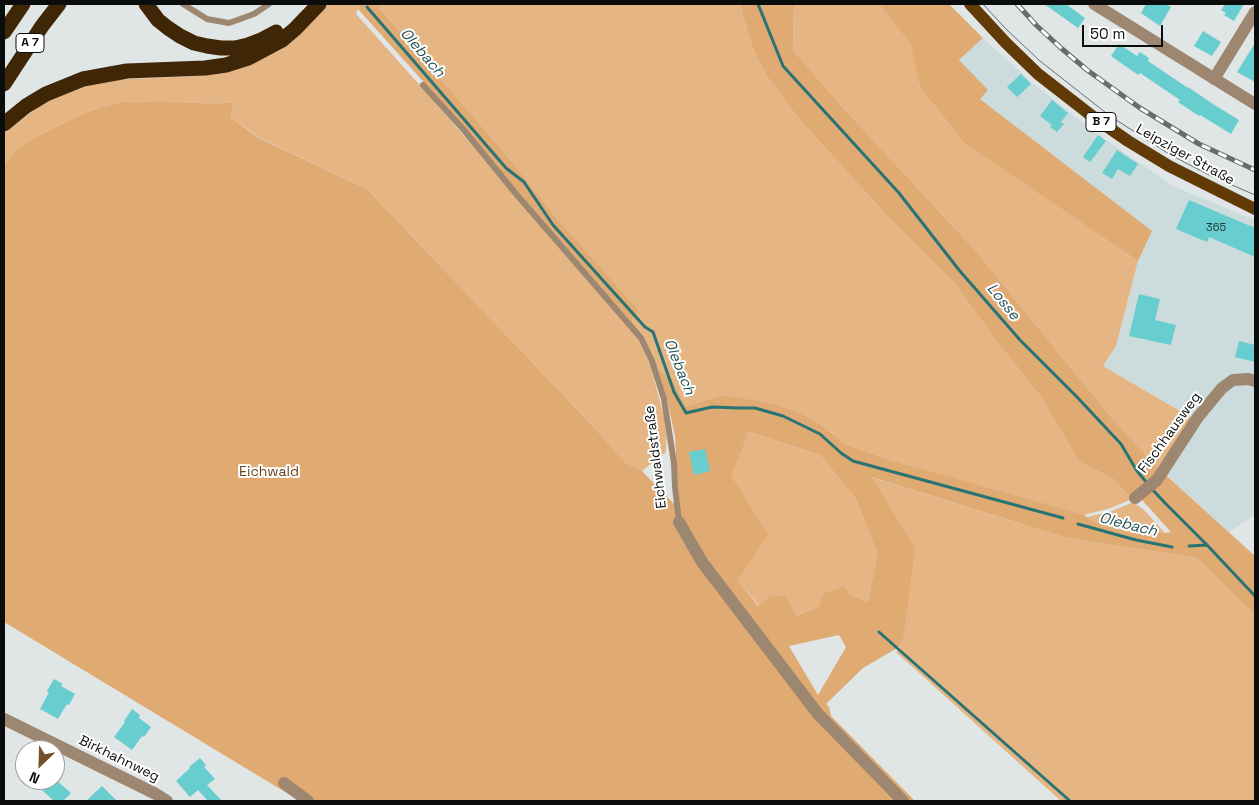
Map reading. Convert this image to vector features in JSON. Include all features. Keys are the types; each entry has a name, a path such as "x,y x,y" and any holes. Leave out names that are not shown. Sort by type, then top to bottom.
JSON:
{"highway":[{"path":"4,31 17,4"},
{"name":"A 7","path":"4,31 23,4"},
{"name":"A 7","path":"4,84 42,26 59,4"},
{"path":"146,4 158,20 180,36 194,43 221,48 235,48 261,40 276,32 309,4"},
{"path":"4,124 26,106 46,94 83,79 126,71 205,68 226,65 248,58 282,40 296,29 319,4"}],"main road":[{"name":"Leipziger Straße","path":"970,4 1038,74 1092,116 1128,142 1255,210"}],"street":[{"path":"1094,4 1255,104"},
{"path":"1214,79 1255,12"},
{"name":"Fischhausweg","path":"1135,498 1157,480 1198,417 1222,388 1232,380 1248,379 1255,381"},
{"name":"Eichwaldstraße","path":"679,522 702,562 818,714 902,801"},
{"name":"Birkhahnweg","path":"4,719 167,801"},
{"path":"284,783 308,801"}],"lane":[{"path":"184,4 207,19 230,23 254,14 269,4"},
{"name":"Eichwaldstraße","path":"423,85 463,129 517,195 641,338 652,361 664,399 674,463 679,522"}],"shaded area":[{"path":"326,4 360,4 356,14 435,102 638,338 650,364 667,428 666,452 642,471 625,462 367,189 260,138 231,118 233,102 217,104 159,101 120,102 87,112 37,136 14,151 4,165 4,133 39,106 62,93 107,80 196,76 225,70"},
{"path":"376,4 740,4 756,56 766,75 799,119 890,219 955,284 1041,397 1079,462 1112,478 1132,499 1111,508 1079,515 894,461 847,445 813,419 722,395 686,406 672,379 658,370 631,322 558,220 510,159"},
{"path":"794,4 879,4 912,44 920,88 966,145 1138,261 1116,346 1103,366 1192,418 1159,469 1111,417 975,250 847,112 793,50"},
{"path":"983,38 1036,86 1095,132 1173,186 1255,220 1255,515 1229,532 1159,469 1192,418 1103,366 1116,346 1138,261 1151,231 980,99 959,60"},
{"path":"749,432 820,455 856,499 877,553 868,602 848,593 796,616 759,606 738,580 730,476"},
{"path":"870,477 1067,538 1197,558 1255,615 1255,801 1061,801 896,652 901,649 899,647 903,639"},
{"path":"1131,503 1144,510 1165,533 1136,528 1131,533 1095,522 1087,517 1112,511"}],"green space":[{"path":"360,4 376,4 510,159 558,220 638,310 631,322 543,222 464,127 358,9"},
{"name":"Eichwald","path":"740,4 794,4 793,50 847,112 975,250 1111,417 1159,469 1255,556 1255,615 1197,558 1067,538 871,477 915,548 903,639 899,647 863,668 826,704 829,707 831,716 915,801 300,801 4,622 4,165 14,151 37,136 87,112 120,102 159,101 217,104 233,102 231,118 259,138 367,189 625,462 642,471 679,509 675,436 658,370 672,379 686,406 722,395 774,404 813,419 847,445 894,461 1084,515 1095,522 1131,533 1136,528 1165,533 1171,532 1142,500 1132,499 1112,478 1079,462 1041,397 955,284 890,219 799,119 766,75 756,56","holes":["749,432 820,455 856,499 877,553 868,602 848,593 844,586 823,594 819,606 796,616 785,595 769,597 758,606 738,580 768,534 731,476","839,635 846,647 818,695 789,646"]},
{"path":"879,4 949,4 983,38 959,60 988,90 980,99 1152,231 1138,261 966,145 920,88 911,44"}],"building":[{"path":"1044,4 1066,4 1085,18 1078,28"},
{"path":"1146,4 1166,4 1171,7 1160,26 1141,13"},
{"path":"1225,4 1244,4 1234,21 1224,15 1226,13 1221,10"},
{"path":"1203,31 1221,42 1212,56 1194,46"},
{"path":"1255,43 1255,82 1237,72"},
{"path":"1119,44 1137,56 1140,52 1149,58 1148,61 1239,120 1231,134 1199,116 1178,102 1180,100 1140,73 1138,75 1111,56"},
{"path":"1021,74 1031,84 1017,97 1007,87"},
{"path":"1052,100 1068,113 1061,122 1064,124 1057,132 1050,127 1052,125 1040,116"},
{"path":"1098,135 1106,141 1090,162 1083,157"},
{"path":"1117,150 1138,164 1130,176 1118,169 1112,179 1102,173"},
{"path":"1189,200 1255,228 1255,257 1209,237 1207,242 1176,229"},
{"path":"1139,294 1160,299 1155,320 1176,325 1171,345 1129,336"},
{"path":"1239,341 1255,345 1255,362 1235,357"},
{"path":"705,449 710,471 694,475 689,452"},
{"path":"54,679 63,684 61,686 75,694 58,719 40,709"},
{"path":"132,709 140,715 139,718 151,727 132,750 114,737"},
{"path":"200,758 206,765 204,767 215,779 207,785 222,801 208,801 198,790 190,797 176,781"},
{"path":"102,786 117,801 86,801"},
{"path":"65,788 71,793 63,801 54,801 42,790 65,790"}],"waterway":[{"name":"Losse","path":"758,4 783,66 899,193 959,270 1020,340 1121,444 1137,471 1147,483"},
{"name":"Olebach","path":"367,7 506,168 524,182 553,225 645,327 653,332 674,392 686,413 712,407 755,408 783,416 820,434 853,461 1063,518"},
{"name":"Losse","path":"1151,488 1255,596"},
{"name":"Olebach","path":"1078,524 1136,540 1172,547"},
{"name":"Olebach","path":"1189,546 1207,545"},
{"path":"879,632 1070,801"}],"tram line":[{"path":"983,4 1040,61 1110,116 1169,154 1209,175 1255,195"}],"railway":[{"path":"1017,4 1036,25 1087,70 1140,108 1199,144 1255,170"}]}
